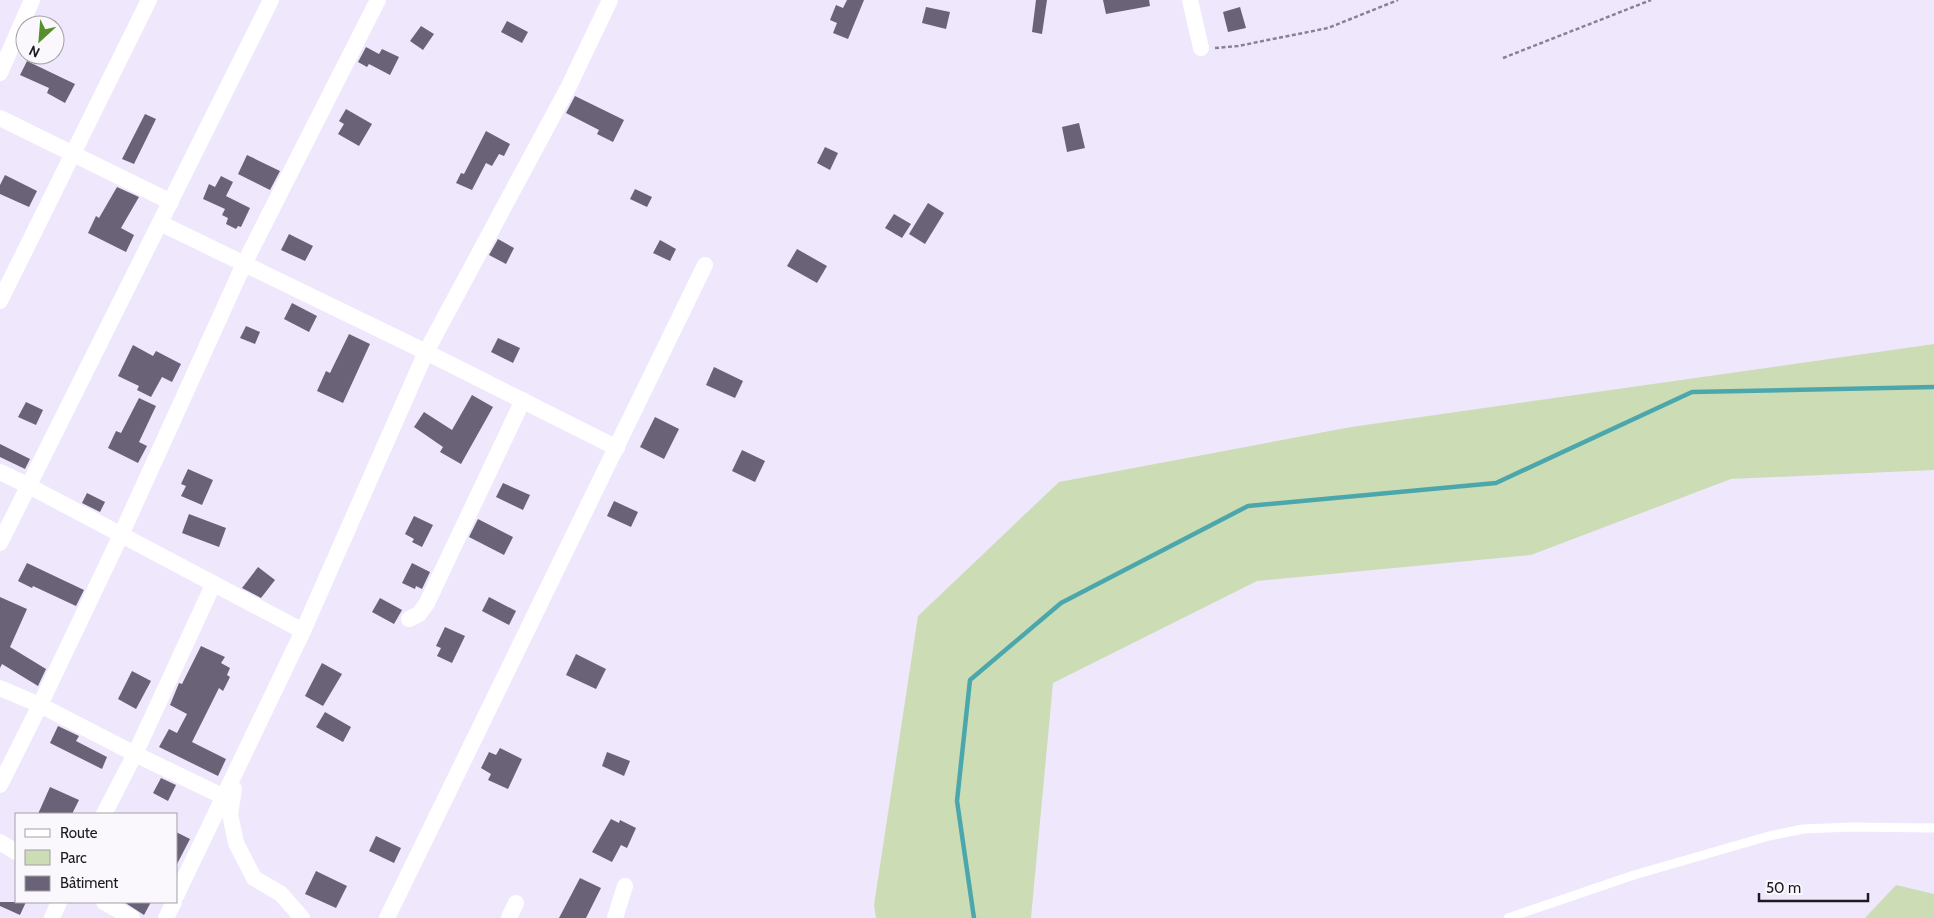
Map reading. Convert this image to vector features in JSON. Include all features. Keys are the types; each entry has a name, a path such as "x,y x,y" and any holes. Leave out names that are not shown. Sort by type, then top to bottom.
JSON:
{"street":[{"path":"0,73 32,0"},
{"path":"0,301 149,0"},
{"path":"0,543 271,0"},
{"path":"0,785 121,535 244,264 378,0"},
{"path":"178,892 303,631 426,352 569,86 610,0"},
{"path":"1190,0 1201,48"},
{"path":"0,118 171,202"},
{"path":"160,223 426,352 617,448"},
{"path":"387,918 706,264"},
{"path":"410,619 419,614 427,603 523,400"},
{"path":"0,472 303,631"},
{"path":"105,813 135,754 213,585"},
{"path":"0,688 40,705 224,797"},
{"path":"238,770 230,814 236,843 254,878 280,894 302,918"},
{"path":"0,842 15,851"},
{"path":"615,918 625,886"},
{"path":"52,918 59,903"},
{"path":"106,903 132,918"},
{"path":"166,918 174,903"},
{"path":"509,918 516,903"}],"lane":[{"path":"1508,918 1634,875 1769,836 1803,829 1850,827 1934,828"}],"path":[{"path":"1201,48 1238,46 1328,28 1398,0"},
{"path":"1503,58 1651,0"}],"green space":[{"path":"1934,344 1934,470 1731,479 1531,555 1257,581 1053,683 1031,918 876,918 874,905 918,616 1059,482 1351,427"},
{"path":"1896,885 1934,894 1934,918 1865,918"}],"building":[{"path":"847,0 864,0 848,39 833,33 837,23 830,20 836,5 843,8"},
{"path":"1036,0 1047,0 1042,34 1032,32"},
{"path":"1103,0 1149,0 1150,6 1106,14"},
{"path":"926,7 950,12 946,29 922,23"},
{"path":"1240,7 1246,28 1228,32 1223,12"},
{"path":"507,21 528,32 522,43 501,32"},
{"path":"421,26 434,34 423,50 410,41"},
{"path":"366,47 379,54 382,49 399,57 390,75 369,64 367,67 358,62"},
{"path":"25,65 35,65 75,84 65,103 47,93 49,88 20,75"},
{"path":"575,96 624,120 613,142 597,134 599,130 566,113"},
{"path":"346,109 372,124 359,146 338,134 344,124 339,121"},
{"path":"145,114 156,119 134,164 122,159"},
{"path":"1079,123 1085,148 1067,152 1062,127"},
{"path":"486,131 510,144 504,156 499,154 492,166 486,163 472,190 456,183 461,173 464,174"},
{"path":"825,147 838,153 830,170 817,163"},
{"path":"247,155 280,171 270,190 238,174"},
{"path":"5,175 37,191 29,207 0,194 0,185"},
{"path":"221,176 233,182 226,196 250,208 241,227 238,226 236,229 226,224 228,218 222,215 225,209 203,199 209,184 215,187"},
{"path":"117,187 139,197 121,228 134,235 126,252 88,233 96,216 99,218"},
{"path":"635,189 652,197 647,207 630,199"},
{"path":"928,203 944,213 925,244 909,234"},
{"path":"894,214 911,224 902,238 885,228"},
{"path":"289,234 313,246 305,261 281,250"},
{"path":"498,239 514,248 506,264 489,255"},
{"path":"660,240 676,249 670,261 653,253"},
{"path":"797,249 827,266 817,283 787,266"},
{"path":"292,303 317,316 309,332 284,319"},
{"path":"246,326 260,332 255,344 240,338"},
{"path":"349,334 370,344 343,403 317,391 326,371 330,373"},
{"path":"498,338 520,348 513,363 491,352"},
{"path":"133,345 153,356 156,351 181,364 172,382 162,377 151,397 137,390 139,386 118,376"},
{"path":"714,367 743,381 735,398 706,385"},
{"path":"472,395 493,407 461,464 440,452 443,447 414,427 424,412 452,430"},
{"path":"139,398 156,406 139,442 147,446 138,463 108,448 116,431 121,433"},
{"path":"26,402 43,410 36,425 18,417"},
{"path":"655,417 679,429 664,459 640,447"},
{"path":"0,444 30,459 25,469 0,457"},
{"path":"742,450 765,461 755,482 732,471"},
{"path":"188,469 213,480 202,505 181,496 186,486 181,484"},
{"path":"503,483 530,495 523,510 496,497"},
{"path":"87,493 105,502 100,512 82,503"},
{"path":"614,501 638,512 631,527 607,516"},
{"path":"189,514 226,528 219,547 182,533"},
{"path":"414,516 433,525 422,547 412,542 414,539 405,534"},
{"path":"478,519 513,537 504,555 469,537"},
{"path":"27,563 84,590 76,606 18,581"},
{"path":"412,563 430,572 422,589 416,586 415,589 402,583"},
{"path":"258,567 275,580 261,598 242,588"},
{"path":"0,597 27,609 10,647 46,669 38,686 2,664 0,668"},
{"path":"489,597 516,611 509,625 482,611"},
{"path":"380,598 402,610 394,624 372,612"},
{"path":"445,627 465,636 452,663 437,656 441,648 436,646"},
{"path":"201,646 225,657 221,663 230,668 227,675 230,677 223,691 219,688 192,742 226,759 218,776 159,747 169,729 177,733 187,714 170,705 179,683 182,684"},
{"path":"576,654 606,669 596,689 566,675"},
{"path":"322,663 342,674 323,706 305,696"},
{"path":"132,671 151,681 136,709 118,699"},
{"path":"325,712 351,727 343,742 316,727"},
{"path":"58,726 79,736 76,741 107,757 102,769 50,743"},
{"path":"500,748 522,759 508,789 488,780 491,774 481,768 489,752 496,755"},
{"path":"607,752 630,761 624,776 602,766"},
{"path":"161,778 176,785 168,801 153,793"},
{"path":"50,787 79,800 72,813 38,813"},
{"path":"611,819 619,823 620,820 636,828 627,848 621,845 612,862 592,852"},
{"path":"178,833 190,839 178,862"},
{"path":"376,836 401,848 394,863 369,851"},
{"path":"316,871 347,886 336,908 305,894"},
{"path":"580,878 601,888 586,918 559,918"},
{"path":"0,902 26,903 20,915 0,906"},
{"path":"126,903 150,903 144,915"}],"waterway":[{"path":"974,918 957,801 970,680 1061,603 1248,506 1496,483 1692,392 1934,387"}]}
